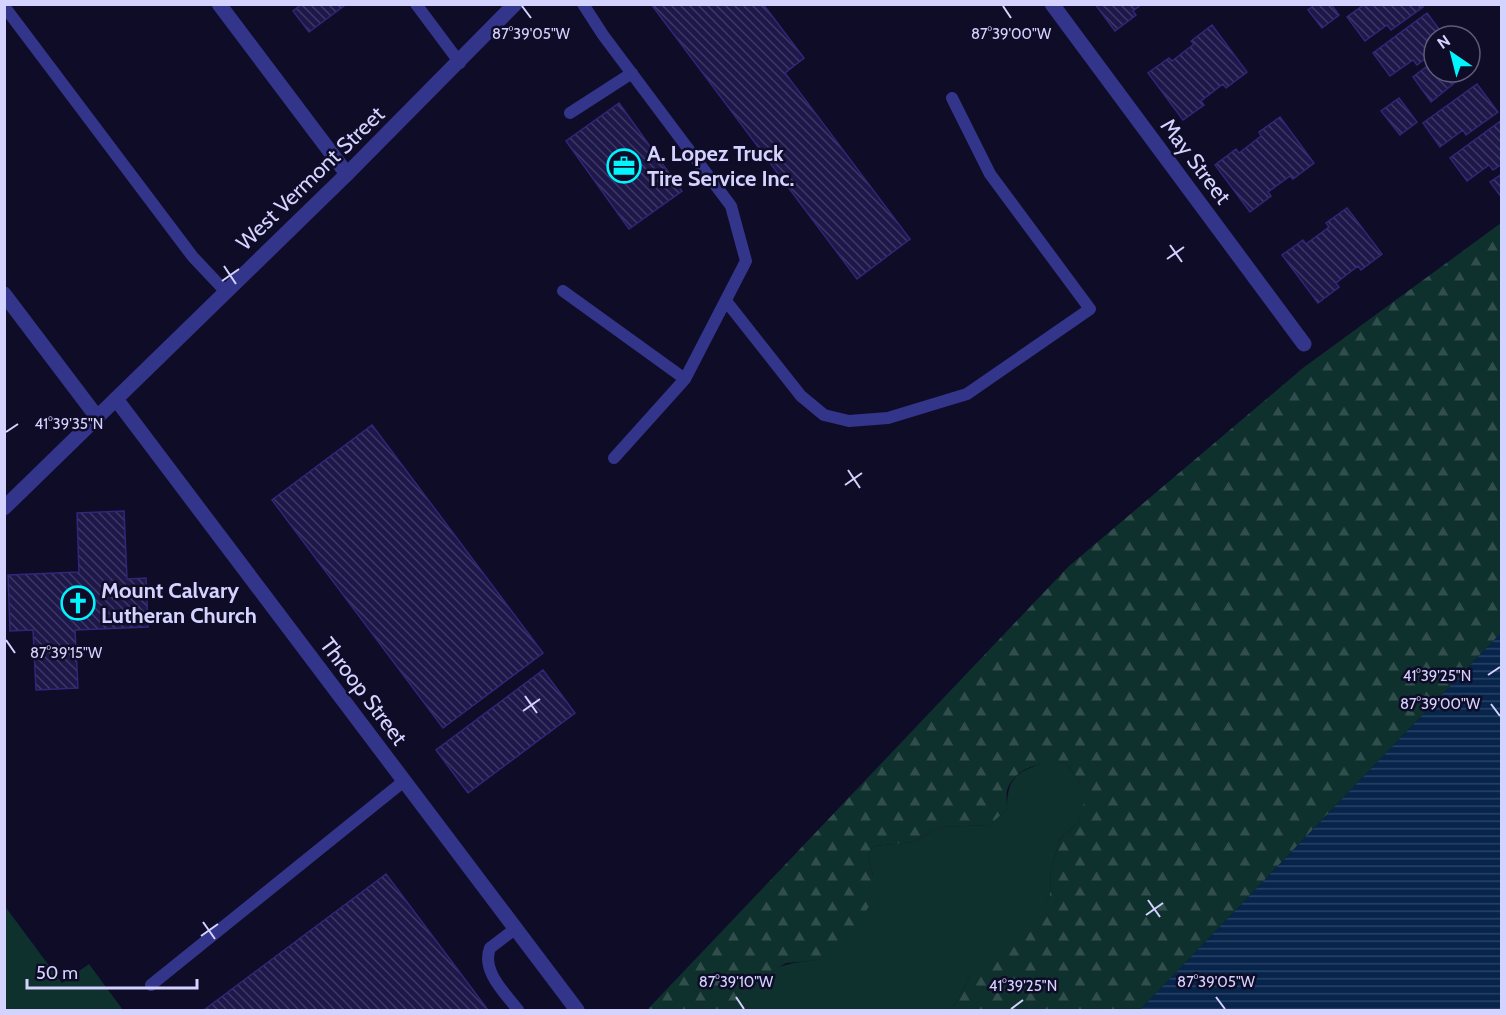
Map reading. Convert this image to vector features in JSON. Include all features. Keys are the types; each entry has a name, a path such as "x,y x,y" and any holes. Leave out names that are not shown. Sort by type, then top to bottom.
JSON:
{"street":[{"path":"219,4 347,174"},
{"name":"West Vermont Street","path":"4,508 460,63 515,4"},
{"name":"May Street","path":"1052,4 1304,344"},
{"path":"4,294 97,417"},
{"name":"Throop Street","path":"116,399 577,1011"}],"lane":[{"path":"416,4 460,63"},
{"path":"584,4 731,206 746,261 686,379 614,458"},
{"path":"4,6 193,257 226,292"},
{"path":"570,113 632,73"},
{"path":"726,301 801,396 824,415 849,421 888,418 968,394 1090,309 990,174 952,98"},
{"path":"563,291 686,379"},
{"path":"151,985 404,781"},
{"path":"515,929 490,948 487,963 492,975 518,1011"}],"green space":[{"path":"1501,223 1501,633 1140,1010 948,1010 956,1003 969,977 1001,944 1043,912 1050,894 1051,869 1060,839 1079,822 1085,799 1080,783 1066,763 1049,763 1024,770 1017,775 1007,790 1007,809 990,825 940,827 913,842 874,846 868,854 873,876 873,901 844,941 819,960 786,963 764,976 742,1010 647,1010 1068,567 1303,368"},
{"path":"1050,761 1066,763 1080,783 1086,799 1079,822 1060,839 1051,869 1050,894 1043,913 969,977 956,1003 948,1010 742,1010 758,985 772,971 791,964 819,960 873,876 868,854 874,846 913,842 940,827 990,825 1007,809 1012,781 1023,771"},
{"path":"4,905 62,983 89,964 123,1010 5,1010"}],"water":[{"path":"1501,633 1501,1010 1140,1010"}],"building":[{"path":"302,4 342,4 344,6 309,32 293,11"},
{"path":"651,4 763,4 804,58 785,73 910,239 857,279"},
{"path":"1095,4 1142,4 1133,11 1136,15 1115,31"},
{"path":"1316,4 1331,4 1339,15 1322,28 1308,10"},
{"path":"1365,4 1421,4 1423,7 1391,30 1387,25 1365,41 1347,17"},
{"path":"1427,13 1435,24 1422,24 1422,61 1417,65 1413,60 1390,76 1373,53"},
{"path":"1212,25 1247,72 1226,88 1223,84 1201,101 1204,105 1183,120 1148,73 1169,58 1172,61 1194,44 1191,41"},
{"path":"1422,70 1422,84 1453,84 1431,102 1413,77"},
{"path":"1477,84 1498,112 1466,135 1463,130 1440,147 1423,123"},
{"path":"1399,98 1417,122 1400,135 1381,111"},
{"name":"A. Lopez Truck Tire Service Inc.","path":"619,103 682,191 629,229 566,141"},
{"path":"1280,117 1314,163 1293,179 1290,176 1268,192 1271,196 1250,212 1215,165 1236,149 1239,153 1261,136 1259,132"},
{"path":"1502,120 1502,164 1493,170 1489,165 1467,181 1450,158"},
{"path":"1502,174 1502,198 1490,182"},
{"path":"1347,208 1382,254 1361,270 1358,266 1336,283 1339,287 1318,303 1282,255 1303,240 1306,244 1329,227 1326,223"},
{"path":"372,425 543,653 443,728 272,500"},
{"name":"Mount Calvary Lutheran Church","path":"124,511 127,579 146,578 148,627 75,630 78,688 36,690 33,630 10,631 8,575 79,572 77,513"},
{"path":"543,670 575,713 468,793 436,750"},
{"path":"386,874 488,1010 204,1010"}],"place":[{"name":"A. Lopez Truck Tire Service Inc.","path":"624,166"},
{"name":"Mount Calvary Lutheran Church","path":"78,603"}]}
